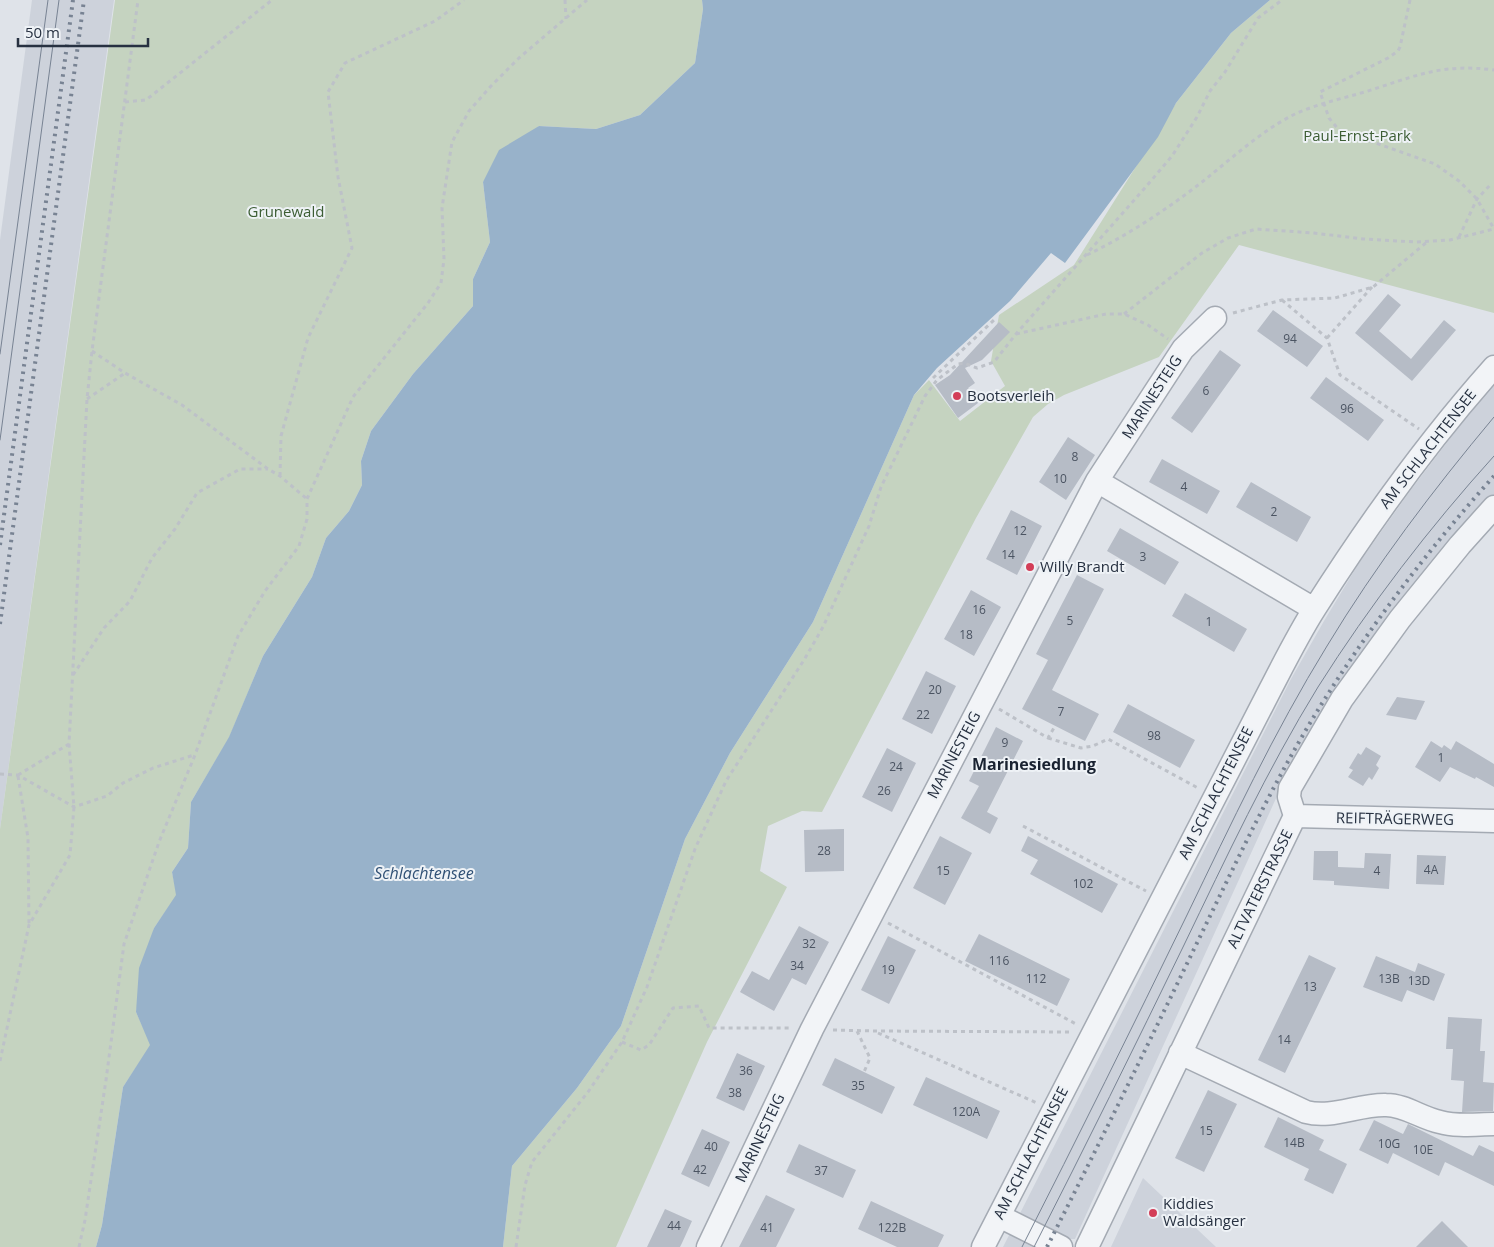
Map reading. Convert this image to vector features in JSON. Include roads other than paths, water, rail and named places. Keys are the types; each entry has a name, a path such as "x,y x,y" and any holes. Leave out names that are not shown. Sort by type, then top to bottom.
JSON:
{"street":[{"name":"MARINESTEIG","path":"708,1247 812,1029 1097,481 1183,349 1215,318"},
{"name":"AM SCHLACHTENSEE","path":"983,1247 1054,1111 1092,1032 1314,609 1433,438 1494,367"},
{"path":"1097,481 1314,609"},
{"name":"ALTVATERSTRASSE","path":"1087,1247 1295,816 1290,797 1290,788 1342,699 1400,619 1460,545 1494,507"},
{"name":"REIFTRÄGERWEG","path":"1295,816 1494,821"},
{"path":"1180,1053 1306,1112 1318,1115 1374,1105 1386,1105 1400,1106 1439,1122 1451,1124 1494,1124"},
{"path":"999,1216 1061,1247"}],"water":[{"name":"Schlachtensee","path":"702,0 1270,0 1231,33 1176,103 1158,137 1065,263 1051,253 1010,301 937,368 914,395 813,622 730,753 685,839 621,1026 577,1088 512,1166 503,1247 96,1247 102,1225 123,1087 150,1045 136,1012 139,968 154,928 176,895 172,872 188,848 191,802 229,737 263,656 312,577 326,538 349,511 362,485 361,461 371,431 413,374 473,306 473,279 490,242 483,182 499,150 539,126 596,129 640,115 695,63 703,9"}],"tram line":[{"path":"0,354 48,0"},
{"path":"0,440 59,0"},
{"path":"1022,1247 1289,712 1346,616 1385,557 1427,500 1494,417"},
{"path":"1034,1247 1248,814 1299,718 1338,656 1379,597 1423,539 1494,456"}],"railway":[{"path":"0,545 73,0"},
{"path":"0,624 84,0"},
{"path":"1047,1247 1257,820 1291,756 1328,694 1386,609 1449,528 1494,476"}],"place":[{"name":"Bootsverleih","path":"957,396"},
{"name":"Willy Brandt","path":"1030,567"},
{"name":"Kiddies Waldsänger","path":"1153,1213"}],"district":[{"name":"Marinesiedlung","path":"1034,764"}],"park label":[{"name":"Paul-Ernst-Park","path":"1357,136"},
{"name":"Grunewald","path":"286,212"}]}
